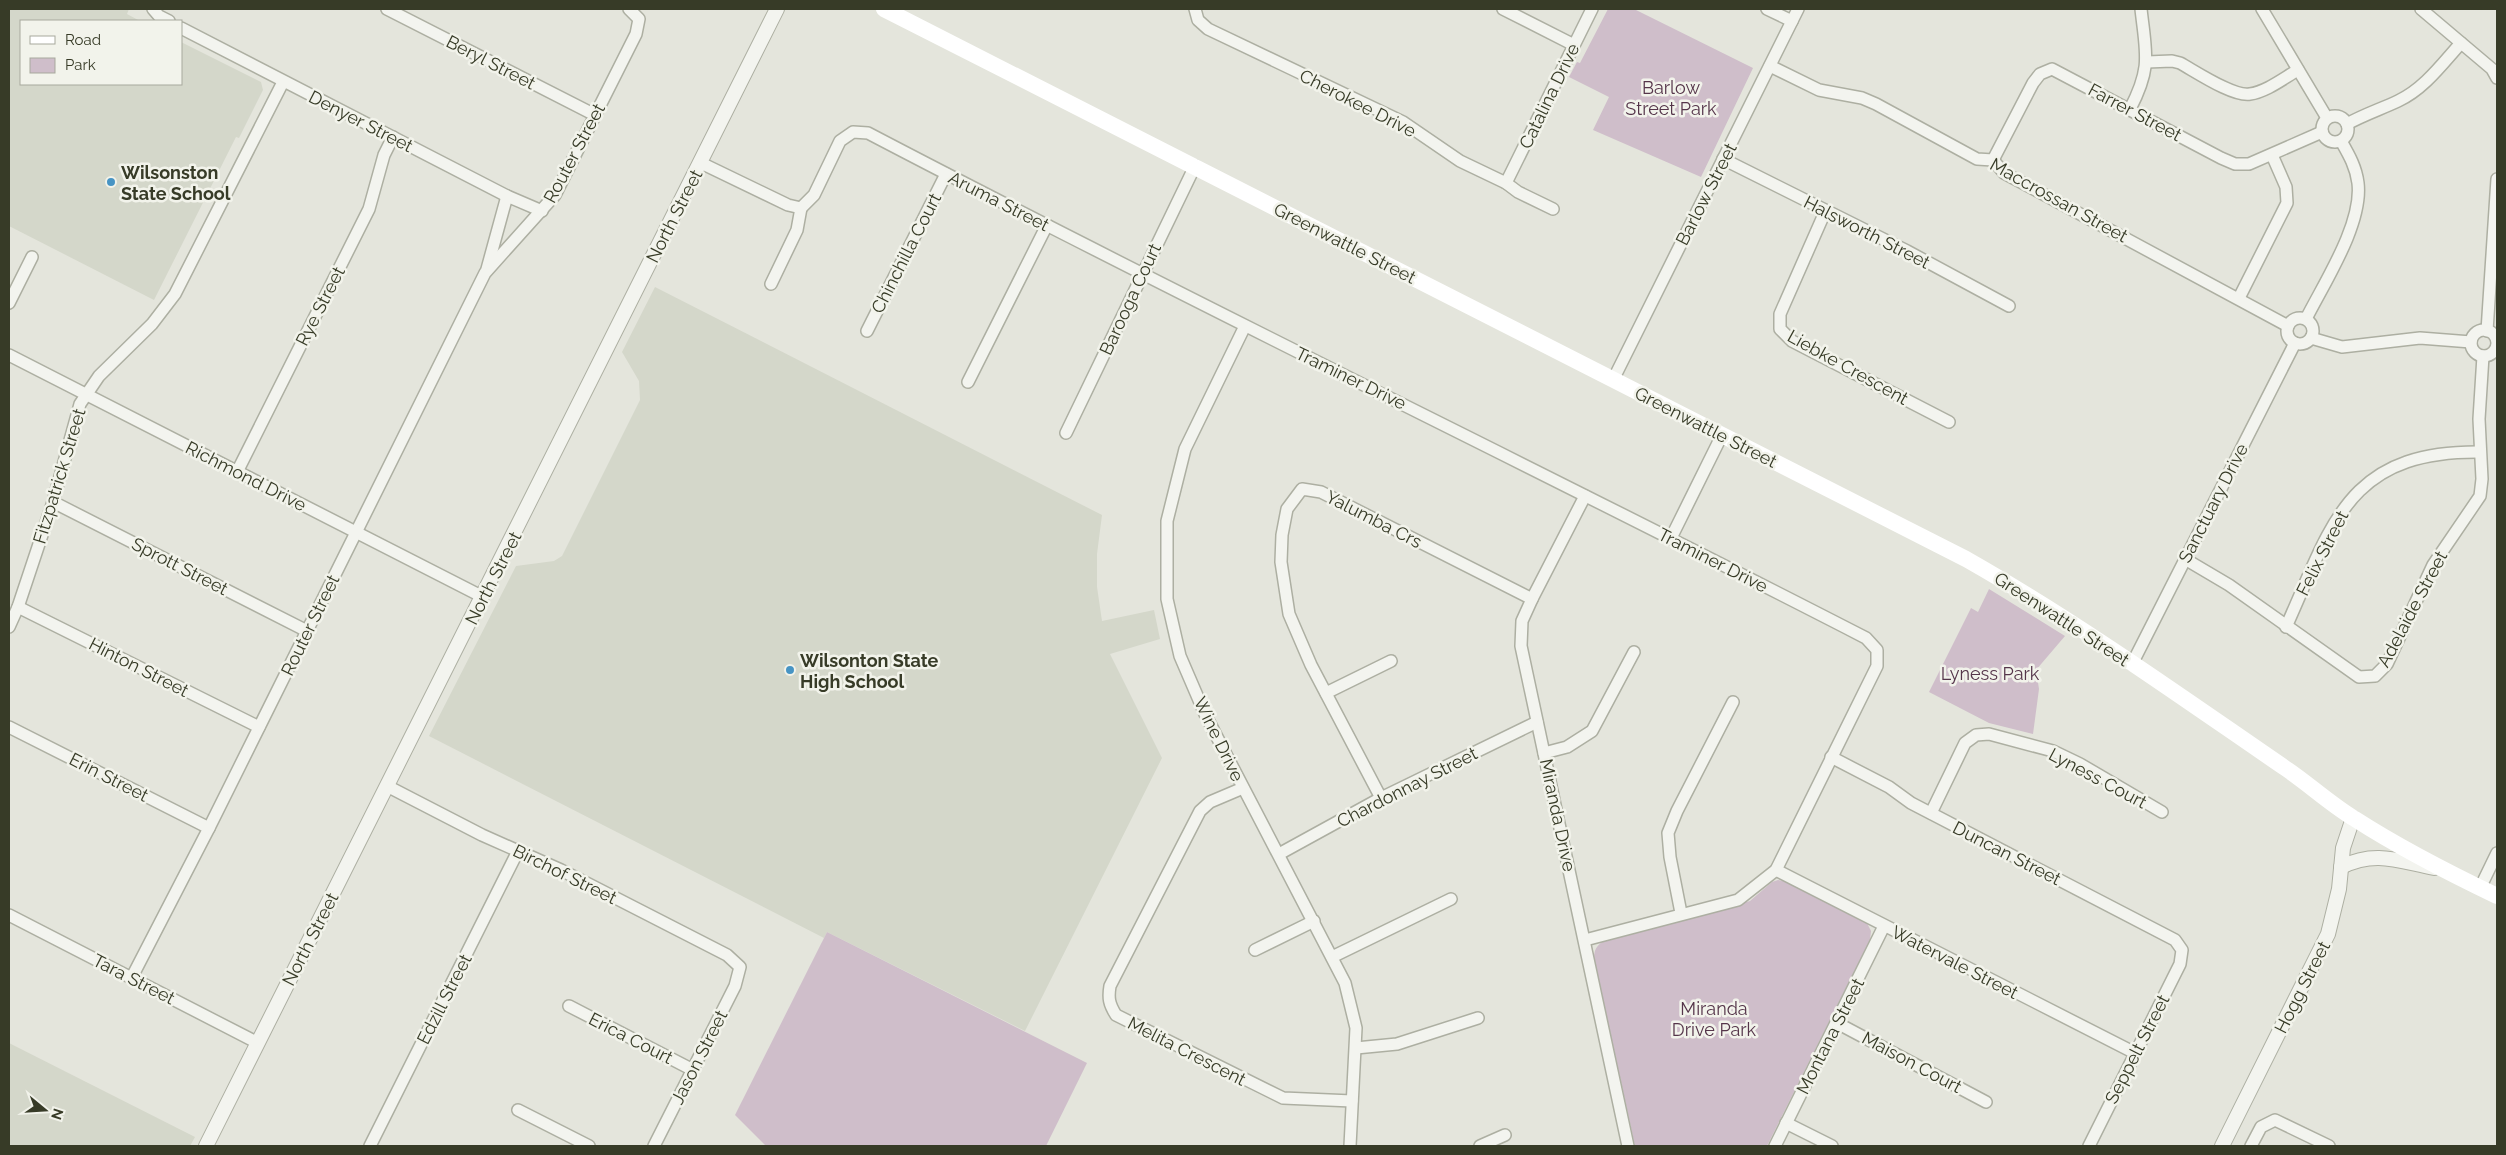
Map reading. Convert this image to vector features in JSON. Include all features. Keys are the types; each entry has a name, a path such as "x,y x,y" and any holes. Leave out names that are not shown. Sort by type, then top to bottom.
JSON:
{"main road":[{"name":"Greenwattle Street","path":"884,9 1966,559 2028,594 2299,778 2353,818 2447,871 2497,896"}],"street":[{"path":"153,9 159,16 167,20"},
{"name":"Beryl Street","path":"387,9 595,115"},
{"name":"Router Street","path":"486,273 555,195 636,34 639,19 629,9"},
{"name":"North Street","path":"206,1146 777,9"},
{"name":"Cherokee Drive","path":"1195,9 1198,20 1208,29 1403,122 1460,161 1506,182 1518,192 1553,210"},
{"path":"1503,9 1574,45"},
{"name":"Catalina Drive","path":"1506,182 1592,9"},
{"path":"1767,9 1792,22"},
{"name":"Barlow Street","path":"1613,380 1798,9"},
{"path":"2130,109 2142,84 2147,62 2141,9"},
{"path":"2262,9 2327,118"},
{"path":"2421,9 2492,69 2497,78"},
{"name":"Denyer Street","path":"182,29 507,196 542,211"},
{"path":"2347,124 2399,101 2426,82 2461,43"},
{"path":"2147,62 2172,61 2180,63 2230,89 2245,94 2256,92 2298,70"},
{"name":"Maccrossan Street","path":"1770,66 1819,90 1862,98 1977,159 1993,160 2004,173 2288,326"},
{"name":"Farrer Street","path":"1993,160 2033,82 2045,70 2052,69 2229,162 2249,164 2322,132"},
{"name":"Fitzpatrick Street","path":"9,627 18,606 53,502 80,404 99,376 152,324 175,294 283,82"},
{"path":"2327,118 2340,117 2347,124 2348,133 2341,141"},
{"path":"2327,118 2322,125 2322,132 2328,140 2341,141"},
{"name":"Aruma Street","path":"801,208 814,196 840,141 853,132 868,133 1143,273"},
{"name":"Rye Street","path":"237,472 368,209 384,155 393,136"},
{"path":"2306,318 2345,240 2357,204 2358,183 2354,162 2341,141"},
{"path":"2239,298 2287,203 2286,187 2272,155"},
{"name":"Halsworth Street","path":"1724,159 1825,212 1907,251 2009,306"},
{"path":"701,163 788,205 801,208 800,221 795,236 771,284"},
{"name":"Barooga Court","path":"1066,433 1195,166"},
{"name":"Chinchilla Court","path":"867,331 946,174"},
{"path":"2487,331 2497,178"},
{"name":"Router Street","path":"132,977 209,828 486,273 507,196"},
{"name":"Liebke Crescent","path":"1825,212 1780,314 1780,330 1792,341 1950,422"},
{"path":"968,382 1047,225"},
{"path":"9,303 32,257"},
{"name":"Traminer Drive","path":"1143,273 1866,638 1877,650 1877,666 1776,870 1738,900 1681,913 1585,940"},
{"path":"2296,318 2306,318 2314,329 2311,338 2303,344 2295,343 2288,336 2288,326 2296,318"},
{"name":"Wine Drive","path":"1245,326 1185,449 1167,521 1167,599 1180,656 1205,714 1314,921 1332,957 1351,1003 1356,1028 1356,1048 1350,1146"},
{"path":"2487,331 2496,338 2497,346 2490,354 2483,356 2476,353 2471,342 2476,333 2487,331"},
{"path":"2311,338 2342,347 2420,338 2471,342"},
{"name":"Sanctuary Drive","path":"2132,664 2295,343"},
{"name":"Richmond Drive","path":"9,355 483,597"},
{"name":"Adelaide Street","path":"2185,559 2229,585 2359,677 2376,676 2387,664 2433,565 2480,496 2482,479 2480,452 2483,356"},
{"path":"1671,538 1722,435"},
{"name":"Felix Street","path":"2286,627 2332,526 2342,509 2358,491 2375,476 2408,461 2435,454 2480,452"},
{"name":"Yalumba Crs","path":"1381,798 1297,637 1289,614 1281,562 1282,535 1287,509 1302,489 1321,492 1532,599"},
{"name":"Miranda Drive","path":"1585,496 1522,622 1521,646 1628,1146"},
{"name":"Sprott Street","path":"53,502 307,631"},
{"name":"Hinton Street","path":"18,606 259,727"},
{"path":"1544,753 1567,747 1592,731 1634,652"},
{"path":"1326,693 1391,661"},
{"path":"1681,913 1670,857 1668,833 1676,811 1733,702"},
{"name":"Chardonnay Street","path":"1279,854 1381,798 1537,722"},
{"name":"Erin Street","path":"9,726 209,828"},
{"name":"Lyness Court","path":"1931,813 1965,744 1976,735 1989,734 2053,751 2080,764 2162,812"},
{"name":"Duncan Street","path":"1831,757 1889,787 1911,803 2174,940 2182,950"},
{"name":"Birchof Street","path":"387,786 518,852 561,870 727,955 740,967"},
{"name":"Melita Crescent","path":"1243,788 1210,802 1200,811 1110,986 1108,998 1110,1005 1116,1014 1283,1098 1352,1102"},
{"name":"Hogg Street","path":"2222,1146 2328,934 2334,915 2343,848 2353,818"},
{"name":"Edzill Street","path":"370,1146 518,852"},
{"path":"2480,888 2497,853"},
{"path":"2341,867 2356,859 2373,856 2447,871"},
{"name":"Watervale Street","path":"1776,870 2135,1053"},
{"path":"1332,957 1451,898"},
{"name":"Tara Street","path":"9,915 258,1043"},
{"path":"1255,950 1314,921"},
{"name":"Montana Street","path":"1774,1146 1884,926"},
{"name":"Seppelt Street","path":"2089,1146 2180,964 2182,950"},
{"name":"Jason Street","path":"654,1146 735,986 740,967"},
{"name":"Erica Court","path":"569,1006 692,1070"},
{"path":"1356,1048 1397,1044 1478,1018"},
{"name":"Maison Court","path":"1837,1023 1986,1102"},
{"path":"518,1110 589,1146"},
{"path":"2251,1146 2261,1126 2269,1121 2281,1121 2329,1146"},
{"path":"1786,1123 1832,1146"},
{"path":"1480,1146 1505,1135"}],"shaded area":[{"name":"Wilsonston State School","path":"9,9 129,9 127,14 138,20 20,20 20,85 182,85 182,42 261,82 263,90 239,138 236,137 154,300 9,226"},
{"name":"Wilsonton State High School","path":"655,287 1102,515 1097,554 1097,587 1102,621 1154,610 1160,639 1110,654 1162,758 1025,1031 827,932 824,938 429,736 516,566 554,561 562,556 640,400 639,381 622,352"},
{"path":"9,1043 195,1137 190,1146 9,1146"}],"green space":[{"name":"Barlow Street Park","path":"1608,9 1634,9 1753,68 1701,177 1593,130 1609,97 1569,77 1577,62 1580,63"},
{"name":"Lyness Park","path":"1989,589 2065,636 2036,670 2039,689 2033,734 1989,723 1929,692 1971,608 1978,612"},
{"name":"Miranda Drive Park","path":"1778,880 1787,882 1867,923 1871,931 1870,940 1767,1146 1635,1146 1594,958 1596,948 1609,939 1750,901 1772,882"},
{"path":"827,932 1087,1063 1046,1146 766,1146 735,1115"}],"place":[{"name":"Wilsonston State School","path":"111,182"},
{"name":"Wilsonton State High School","path":"790,670"}]}
